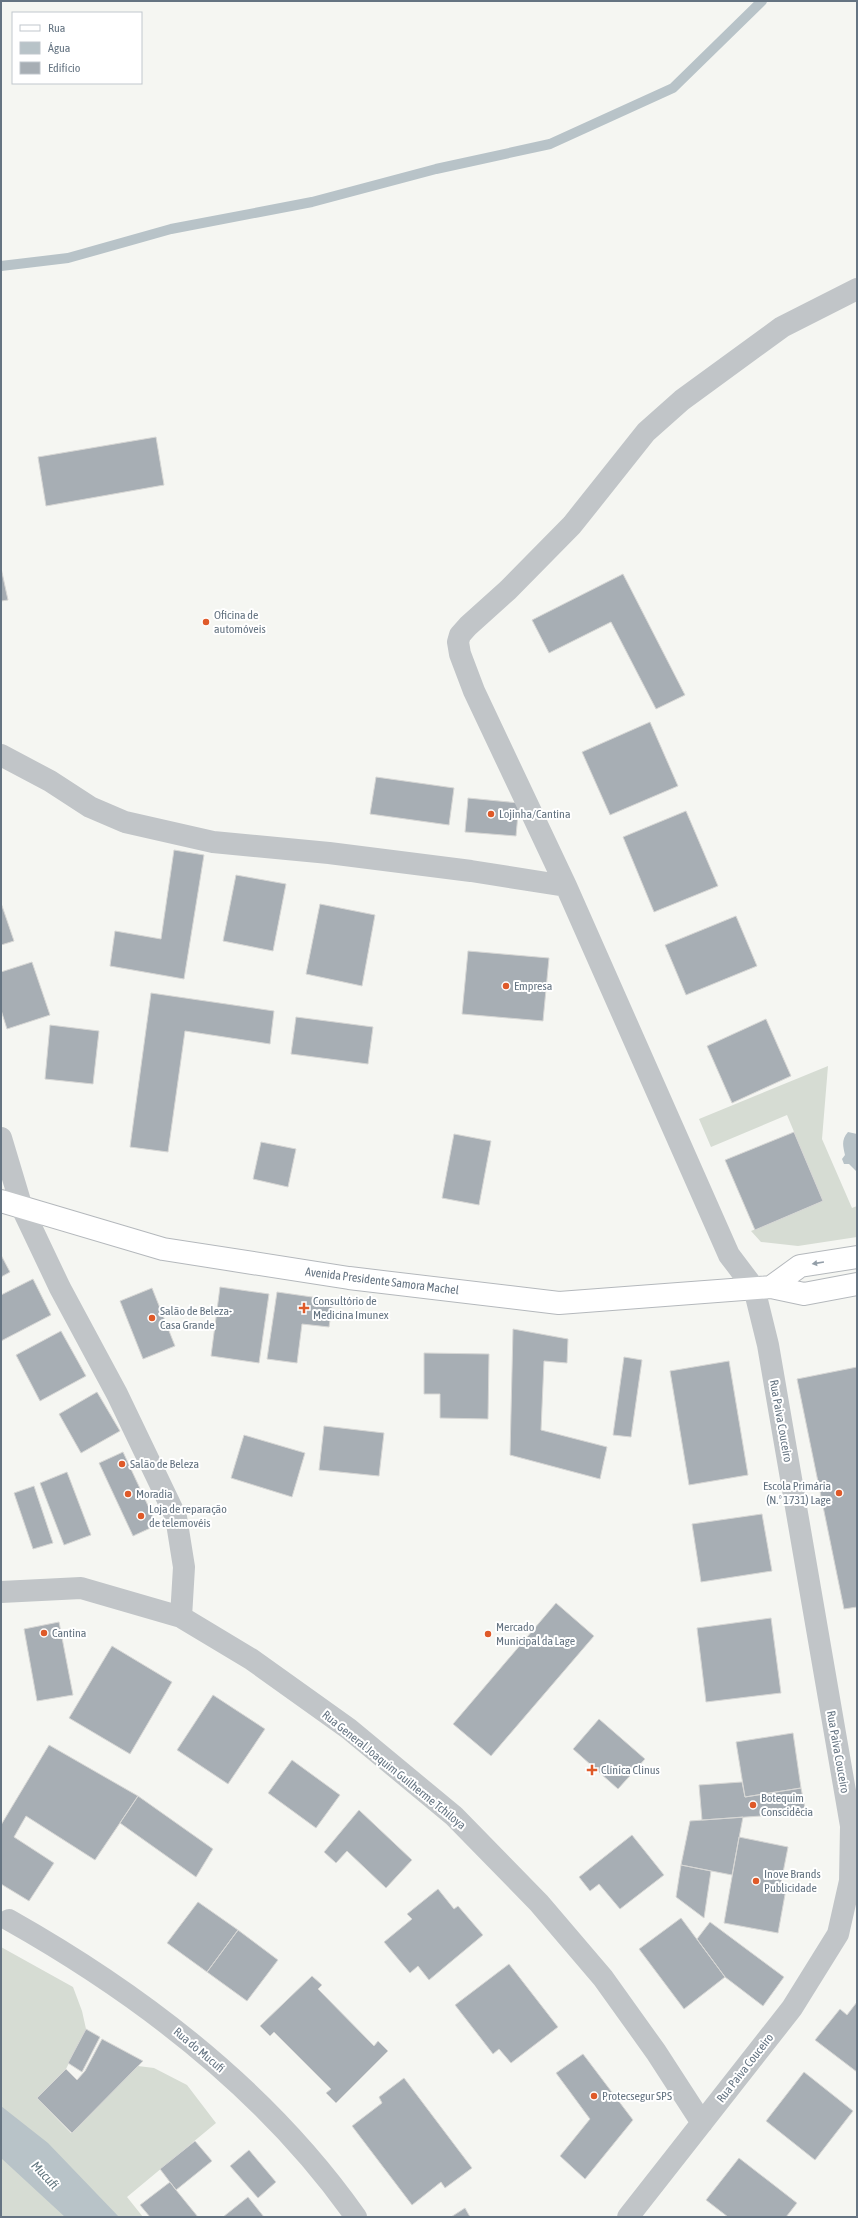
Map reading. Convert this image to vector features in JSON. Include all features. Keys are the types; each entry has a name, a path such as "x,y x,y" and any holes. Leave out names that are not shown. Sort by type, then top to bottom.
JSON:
{"main road":[{"name":"Avenida Presidente Samora Machel","path":"1,1201 163,1248 349,1278 559,1303 763,1287 804,1294 857,1284"},
{"path":"763,1287 800,1266 857,1257"}],"street":[{"name":"Rua Paiva Couceiro","path":"628,2217 792,2008 838,1934 850,1881 851,1826 768,1345 763,1287 729,1255 566,886 474,690 460,654 458,642 460,635 508,590 572,525 646,432 682,400 782,328 857,289"},
{"path":"1,755 50,781 90,807 125,822 213,842 329,853 471,871 566,886"},
{"path":"1,1138 22,1208 60,1288 117,1394 176,1517 184,1568 181,1617"},
{"name":"Rua General Joaquim Guilherme Tchiloya","path":"1,1592 81,1588 181,1617 251,1659 349,1729 454,1816 539,1903 603,1978 656,2052 702,2123"},
{"name":"Rua do Mucufi","path":"9,1920 57,1947 106,1980 164,2021 220,2066 281,2126 334,2185 356,2217"}],"shaded area":[{"path":"828,1066 822,1139 852,1208 857,1206 857,1237 798,1246 761,1242 751,1231 823,1201 787,1115 711,1147 699,1119"},
{"path":"1,1947 73,1987 82,2011 86,2029 66,2069 37,2098 71,2133 138,2066 154,2068 187,2085 216,2123 127,2197 143,2217 1,2217"}],"water":[{"path":"848,1132 857,1134 857,1172 849,1164 844,1164 842,1159 845,1155 843,1140"},
{"name":"Mucufi","path":"1,2106 48,2143 119,2217 65,2217 1,2158"}],"building":[{"path":"156,437 164,485 46,506 38,457"},
{"path":"1,568 8,600 1,601"},
{"path":"623,574 685,695 656,709 611,622 549,653 532,620"},
{"path":"650,722 678,786 610,815 582,752"},
{"path":"376,777 454,788 449,825 370,814"},
{"path":"468,798 519,803 516,836 465,832"},
{"path":"686,811 718,886 654,912 623,837"},
{"path":"174,850 204,855 184,979 110,966 115,931 161,939"},
{"path":"236,875 286,884 273,951 223,941"},
{"path":"1,903 14,941 1,945"},
{"path":"320,904 375,915 362,986 306,974"},
{"path":"736,916 757,966 686,995 665,945"},
{"name":"Empresa","path":"468,951 549,958 543,1021 462,1014"},
{"path":"32,962 50,1015 7,1029 1,1010 1,972"},
{"path":"151,993 274,1011 270,1044 185,1031 168,1152 130,1147"},
{"path":"296,1017 373,1027 368,1064 291,1054"},
{"path":"766,1019 791,1076 732,1103 707,1046"},
{"path":"50,1025 99,1031 93,1084 45,1079"},
{"path":"794,1132 823,1201 755,1230 725,1160"},
{"path":"454,1134 491,1141 479,1205 442,1198"},
{"path":"261,1142 296,1149 288,1187 253,1179"},
{"path":"1,1255 10,1272 1,1277"},
{"path":"33,1279 51,1315 1,1341 1,1295"},
{"path":"220,1287 269,1294 259,1363 211,1356"},
{"path":"152,1288 175,1346 143,1359 120,1301"},
{"path":"277,1292 333,1300 329,1327 302,1324 297,1363 267,1359"},
{"path":"513,1329 568,1339 567,1363 544,1361 541,1430 607,1447 600,1479 510,1455"},
{"path":"61,1331 86,1376 40,1401 16,1355"},
{"path":"424,1353 489,1354 488,1419 440,1418 440,1394 424,1394"},
{"path":"624,1357 642,1360 631,1437 613,1435"},
{"path":"729,1361 748,1475 689,1485 670,1371"},
{"name":"Escola Primária (N.º 1731) Lage","path":"857,1367 857,1607 844,1609 797,1379"},
{"path":"97,1392 120,1431 81,1453 59,1414"},
{"path":"324,1426 384,1433 379,1476 319,1470"},
{"path":"244,1435 305,1453 292,1497 231,1478"},
{"name":"Moradia","path":"123,1452 157,1525 133,1536 99,1463"},
{"path":"67,1472 91,1535 64,1545 40,1483"},
{"path":"34,1486 53,1543 33,1549 14,1493"},
{"path":"762,1514 772,1571 701,1582 692,1524"},
{"path":"556,1603 594,1636 491,1756 453,1724"},
{"path":"771,1618 781,1693 706,1702 697,1628"},
{"path":"59,1622 73,1695 37,1701 24,1629"},
{"path":"112,1646 172,1682 130,1754 69,1718"},
{"path":"213,1695 265,1729 228,1784 177,1750"},
{"path":"599,1719 645,1759 618,1789 573,1749"},
{"path":"793,1733 801,1788 745,1797 736,1742"},
{"path":"49,1745 138,1796 95,1860 26,1816 14,1837 54,1863 29,1901 1,1884 1,1825"},
{"path":"292,1760 340,1795 316,1828 268,1793"},
{"name":"Botequim Conscidêcia","path":"742,1782 745,1797 801,1788 806,1813 702,1820 699,1785"},
{"path":"138,1796 213,1849 196,1877 120,1823"},
{"path":"359,1810 412,1860 386,1888 347,1851 336,1863 324,1852"},
{"path":"743,1817 732,1875 681,1865 690,1821"},
{"path":"632,1835 664,1875 620,1909 599,1884 590,1891 579,1877"},
{"name":"Inove Brands Publicidade","path":"739,1837 788,1847 780,1888 786,1889 778,1933 724,1923"},
{"path":"681,1865 711,1871 704,1918 676,1897"},
{"path":"438,1889 454,1909 458,1906 483,1935 429,1980 418,1966 410,1973 384,1942 412,1919 407,1914"},
{"path":"198,1902 238,1930 207,1972 167,1943"},
{"path":"681,1918 725,1977 684,2009 639,1949"},
{"path":"710,1922 784,1977 763,2006 725,1977 697,1939"},
{"path":"238,1930 278,1960 247,2001 207,1972"},
{"path":"509,1964 558,2027 511,2063 499,2049 493,2054 455,2005"},
{"path":"312,1976 322,1985 318,1989 374,2046 378,2041 388,2051 336,2103 326,2093 331,2089 274,2032 270,2036 260,2026"},
{"path":"857,2002 857,2072 815,2040 840,2009 847,2015"},
{"path":"86,2029 100,2037 82,2072 68,2063"},
{"path":"102,2039 143,2061 72,2133 37,2098 66,2069 77,2080 85,2071"},
{"name":"Protecsegur SPS","path":"583,2054 633,2120 585,2179 560,2156 590,2119 556,2073"},
{"path":"804,2072 853,2111 815,2160 766,2121"},
{"path":"404,2078 472,2168 445,2188 441,2182 412,2205 352,2126 382,2103 379,2097"},
{"path":"195,2141 212,2161 176,2190 160,2169"},
{"path":"249,2150 276,2182 258,2198 230,2166"},
{"path":"739,2158 797,2203 786,2217 728,2217 706,2200"},
{"path":"170,2182 198,2217 150,2217 140,2205"},
{"path":"248,2197 264,2217 223,2217"},
{"path":"465,2208 470,2217 451,2217"}],"waterway":[{"path":"1,266 68,258 171,229 312,202 436,169 550,144 673,88 762,1"}],"place":[{"name":"Oficina de automóveis","path":"206,622"},
{"name":"Lojinha/Cantina","path":"491,814"},
{"name":"Empresa","path":"506,986"},
{"name":"Consultório de Medicina Imunex","path":"304,1308"},
{"name":"Salão de Beleza- Casa Grande","path":"152,1318"},
{"name":"Salão de Beleza","path":"122,1464"},
{"name":"Escola Primária (N.º 1731) Lage","path":"839,1493"},
{"name":"Moradia","path":"128,1494"},
{"name":"Loja de reparação de telemovéis","path":"141,1516"},
{"name":"Cantina","path":"44,1633"},
{"name":"Mercado Municipal da Lage","path":"488,1634"},
{"name":"Clínica Clinus","path":"592,1770"},
{"name":"Botequim Conscidêcia","path":"753,1805"},
{"name":"Inove Brands Publicidade","path":"756,1881"},
{"name":"Protecsegur SPS","path":"594,2096"}]}
